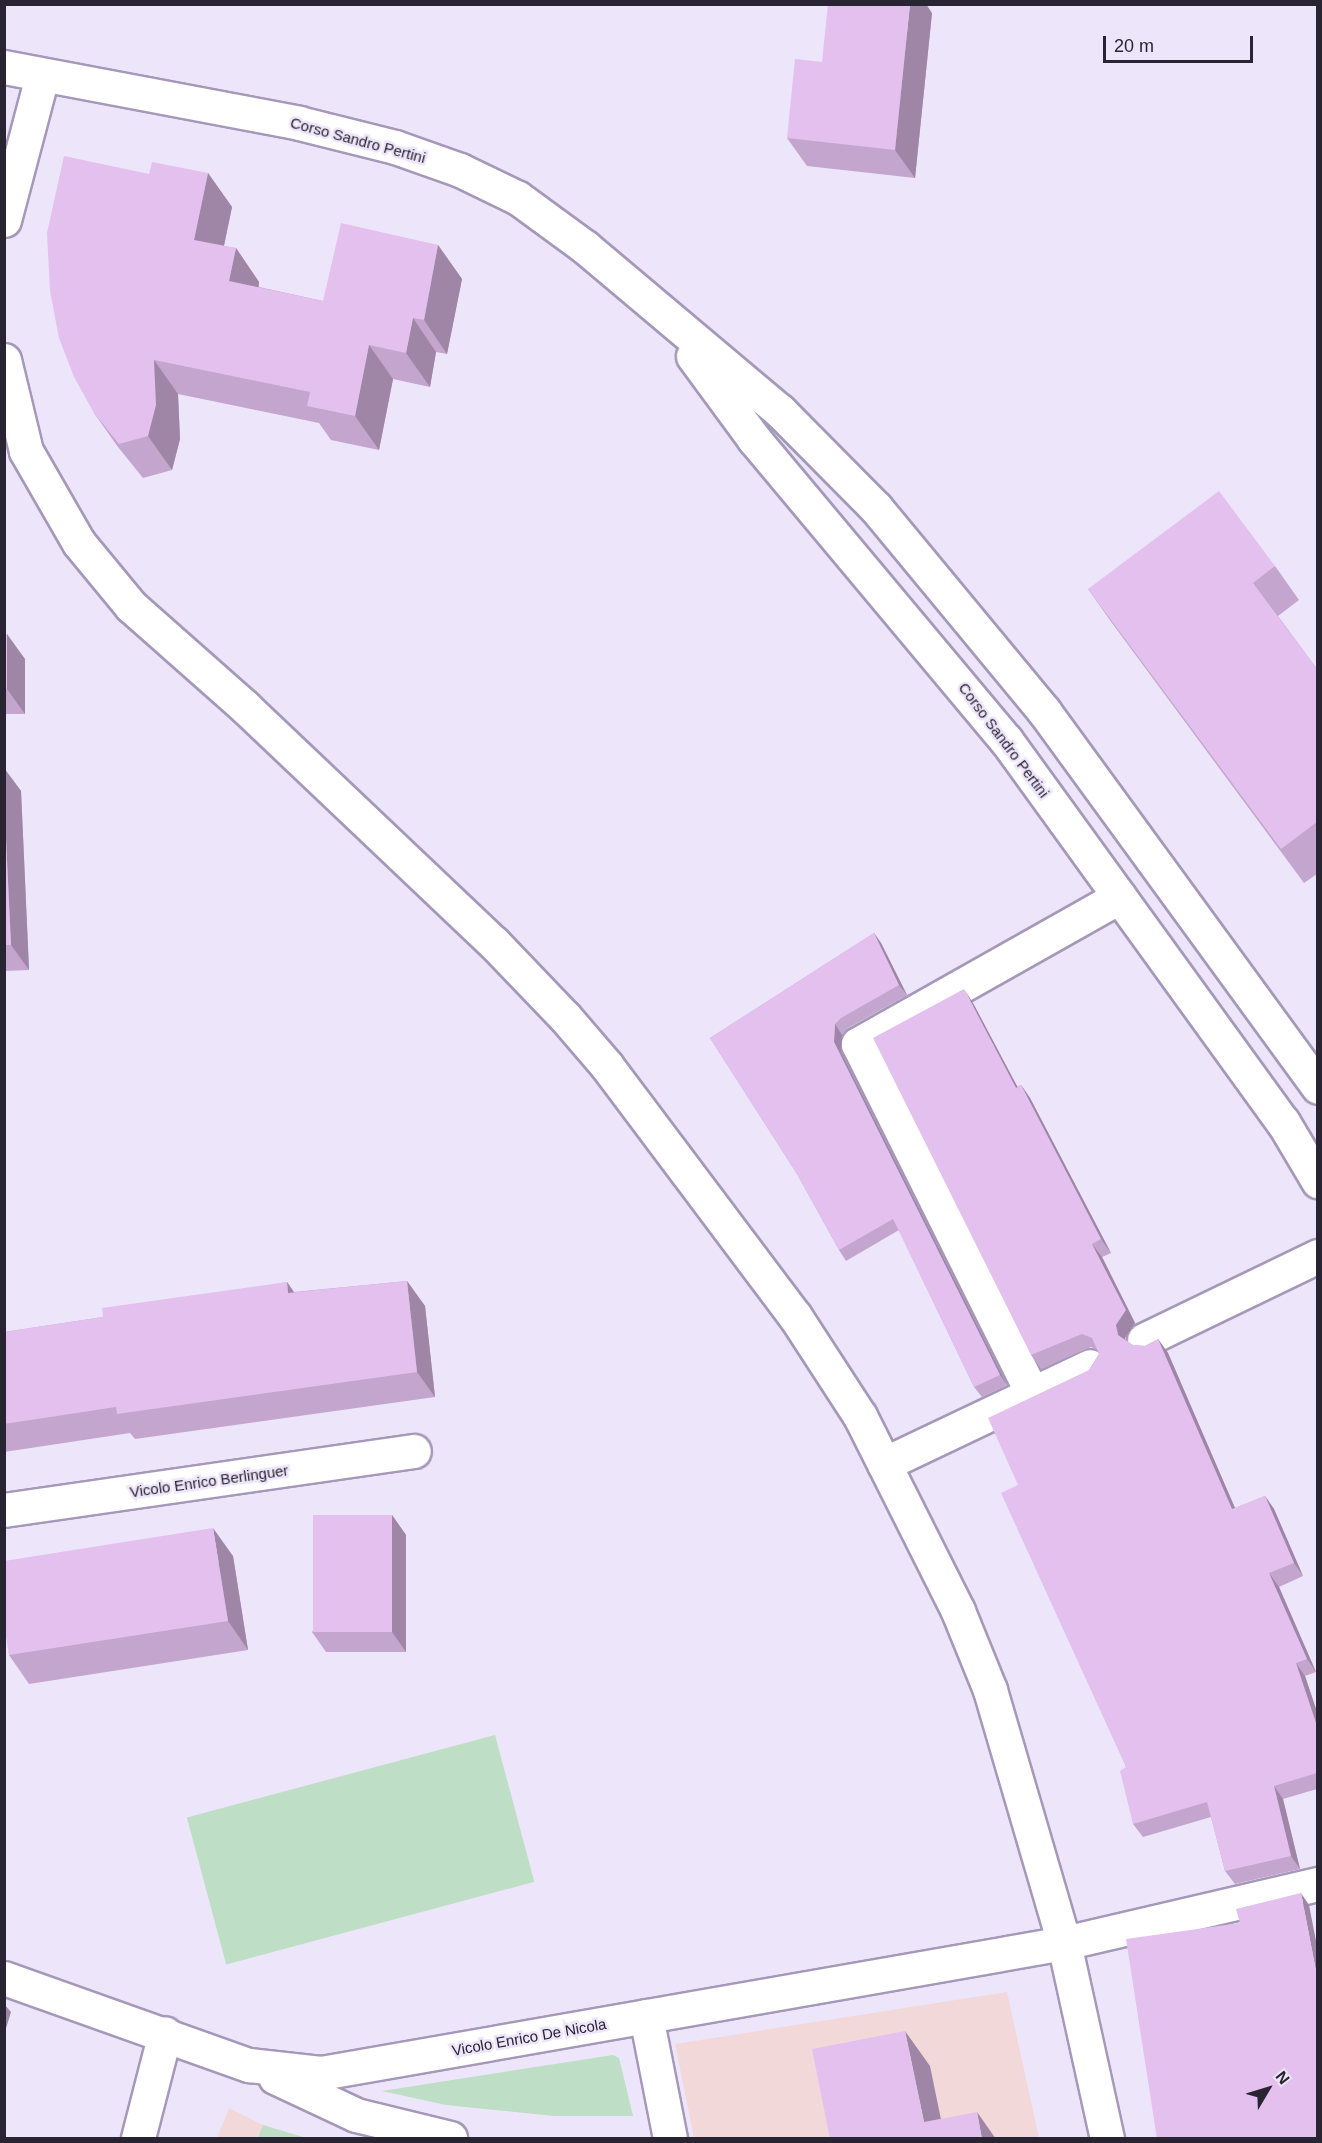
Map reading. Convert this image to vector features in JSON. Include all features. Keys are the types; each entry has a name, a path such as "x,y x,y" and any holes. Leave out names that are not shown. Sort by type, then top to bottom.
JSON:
{"street":[{"name":"Corso Sandro Pertini","path":"4,67 298,123 394,147 460,170 518,198 585,247 666,318 780,411 876,508 975,624 1044,711 1317,1087"},
{"path":"4,220 42,76"},
{"name":"Corso Sandro Pertini","path":"666,318 754,439 1006,740 1283,1122 1317,1181"},
{"path":"4,360 26,451 79,543 131,606 245,707 493,942 565,1017 607,1066 795,1316 860,1416 958,1611 990,1690 1064,1943 1107,2139"},
{"path":"1032,1393 858,1044 1119,897"},
{"path":"1144,1340 1317,1256"},
{"path":"884,1464 1090,1366"},
{"name":"Vicolo Enrico Berlinguer","path":"4,1510 414,1451"},
{"name":"Vicolo Enrico De Nicola","path":"4,1978 165,2033 249,2065 321,2073 1064,1943 1317,1884"},
{"path":"646,2016 669,2139"},
{"path":"138,2139 165,2033"},
{"path":"249,2065 356,2115 450,2139"}],"shaded area":[{"path":"1007,1992 1039,2138 694,2138 675,2044"},
{"path":"229,2108 263,2125 306,2138 217,2138"}],"green space":[{"path":"495,1735 534,1882 226,1964 187,1818"},
{"path":"613,2055 619,2058 633,2116 554,2116 446,2105 382,2091"},
{"path":"263,2125 276,2129 306,2138 258,2138"}],"building":[{"path":"828,4 910,4 895,150 787,138 795,59 822,62"},
{"path":"64,156 149,174 152,162 208,173 194,240 236,248 229,281 323,301 341,223 438,245 424,320 413,318 406,353 369,345 355,416 307,406 310,392 154,360 156,405 148,436 119,444 94,413 74,377 59,338 50,291 47,233"},
{"path":"1219,491 1275,566 1253,583 1317,669 1317,822 1281,849 1088,589"},
{"path":"4,634 7,634 7,689 4,689"},
{"path":"4,797 11,945 4,945"},
{"path":"874,933 899,985 841,1018 835,1024 834,1042 1000,1375 974,1387 893,1219 839,1250 797,1174 710,1038"},
{"path":"964,989 1016,1088 1021,1085 1101,1239 1092,1244 1126,1310 1116,1325 1118,1335 1133,1345 1145,1346 1158,1339 1232,1509 1265,1496 1294,1563 1269,1573 1307,1659 1296,1663 1317,1726 1317,1773 1274,1786 1291,1856 1225,1871 1207,1802 1133,1824 1120,1771 1126,1767 1001,1493 1018,1485 988,1418 1089,1370 1099,1354 1092,1338 1082,1334 1031,1355 873,1038"},
{"path":"407,1281 417,1372 117,1414 116,1407 4,1424 4,1332 103,1317 102,1308 287,1282 288,1293"},
{"path":"313,1515 392,1515 392,1632 313,1632"},
{"path":"213,1528 228,1621 9,1655 4,1624 4,1561"},
{"path":"1301,1893 1317,1976 1317,2139 1157,2139 1126,1939 1240,1923 1236,1909"},
{"path":"905,2031 924,2122 977,2112 982,2139 830,2139 812,2049"}]}
